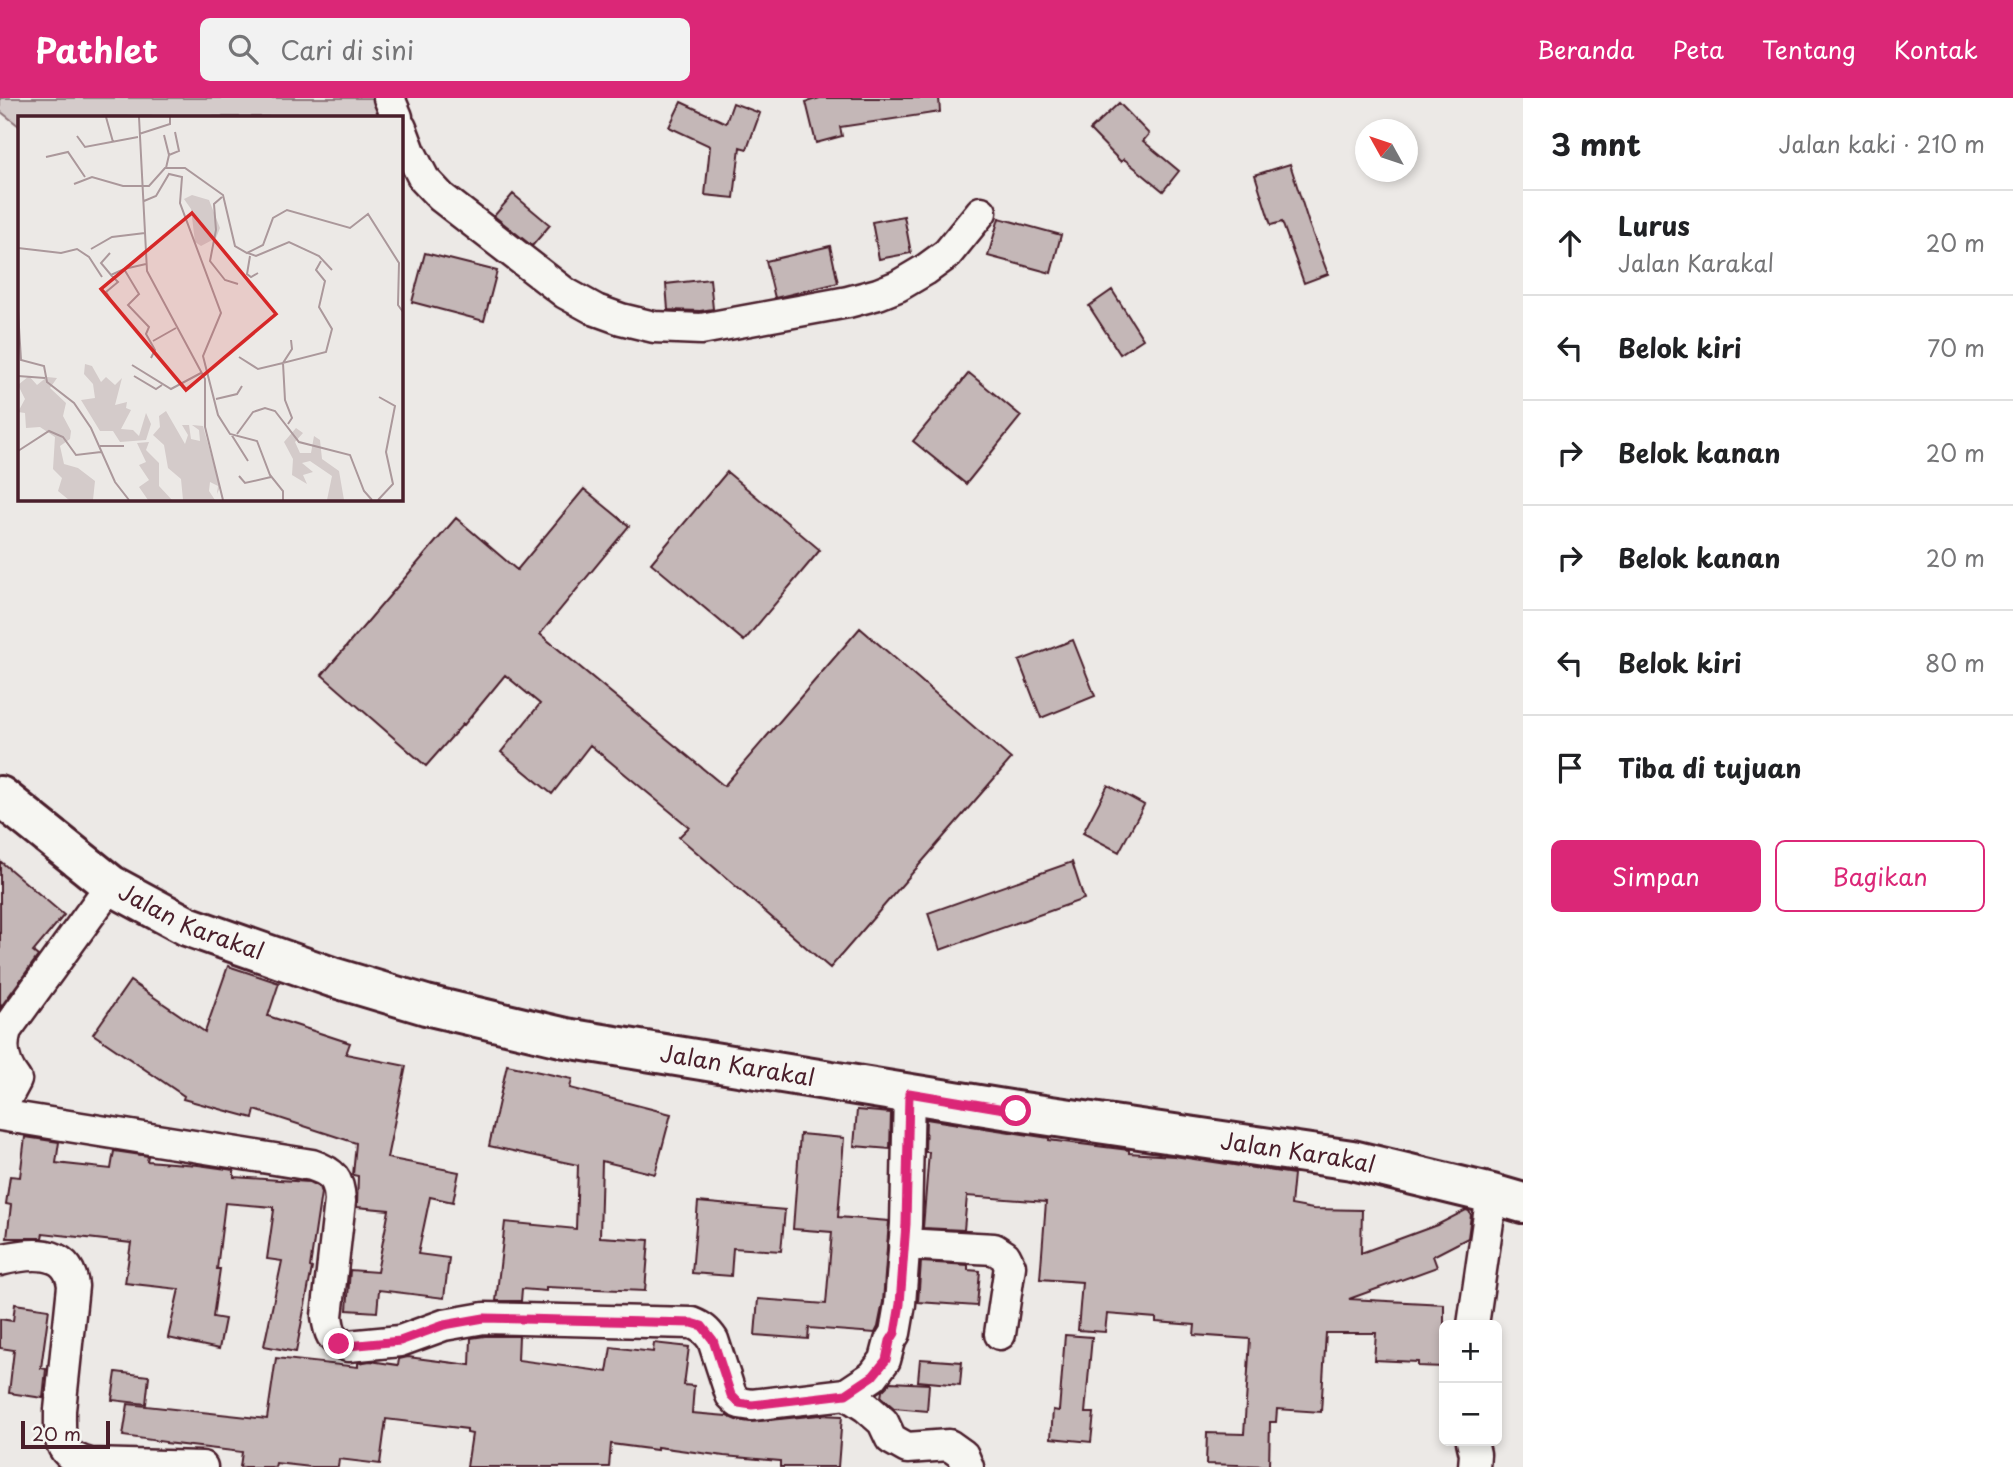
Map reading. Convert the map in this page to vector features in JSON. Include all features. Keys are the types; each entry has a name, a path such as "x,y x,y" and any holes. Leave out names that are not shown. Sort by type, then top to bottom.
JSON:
{"main road":[{"name":"Jalan Karakal","path":"0,796 111,885 187,926 332,977 426,1005 566,1038 1352,1160 1508,1198"}],"street":[{"path":"389,98 397,116"},
{"path":"402,131 424,179 441,197 565,293 596,310 654,327 701,329 878,294 898,286 947,254 981,212"},
{"path":"111,885 6,1030 1,1047 3,1058 6,1068 16,1080 0,1113 312,1165 329,1173 339,1186 340,1201 327,1316 330,1335 339,1344 348,1346 400,1341 444,1325 484,1318 692,1323 702,1326 713,1340 731,1395 739,1403 752,1405 846,1394 873,1376 886,1360 890,1341 895,1333 904,1244 909,1093"},
{"path":"1474,1320 1508,1198"},
{"path":"904,1244 994,1249 1004,1256 1010,1266 1000,1334"},
{"path":"0,1260 22,1255 44,1255 57,1259 72,1275 60,1410 63,1448 68,1455 77,1461 90,1464 202,1467"},
{"path":"846,1394 883,1422 891,1440 906,1448 949,1444 963,1455 968,1467"},
{"path":"1473,1446 1474,1467"}],"shaded area":[{"path":"0,98 398,98 395,116 18,116 18,125 0,111"}],"building":[{"path":"820,98 939,98 940,112 840,127 842,136 816,143 806,102"},
{"path":"681,102 726,123 733,103 760,113 747,149 740,147 734,198 705,195 710,146 669,127"},
{"path":"1119,103 1149,134 1143,141 1179,171 1163,191 1124,159 1121,162 1090,130"},
{"path":"1290,164 1328,274 1304,283 1282,222 1271,225 1255,175"},
{"path":"513,194 550,225 532,246 494,216"},
{"path":"904,216 911,253 879,259 872,222"},
{"path":"999,218 1061,235 1051,273 988,256"},
{"path":"830,246 838,283 775,298 766,261"},
{"path":"425,253 497,271 484,321 412,302"},
{"path":"710,279 713,309 668,310 666,284"},
{"path":"1112,290 1143,339 1120,354 1089,306"},
{"path":"969,373 1021,416 966,484 913,441"},
{"path":"727,472 820,550 744,641 651,563"},
{"path":"584,489 629,526 540,634 724,786 860,628 1011,759 830,968 679,837 689,827 590,745 552,794 501,752 540,704 505,675 426,766 322,675 456,518 517,570"},
{"path":"1073,640 1095,696 1041,718 1019,661"},
{"path":"1108,785 1144,805 1119,852 1083,833"},
{"path":"0,861 64,915 33,952 38,956 0,1008"},
{"path":"1072,862 1084,899 940,950 928,913"},
{"path":"228,966 279,983 268,1016 350,1043 346,1054 406,1066 387,1158 459,1172 453,1202 430,1197 418,1254 449,1258 444,1298 379,1290 377,1312 347,1310 350,1270 377,1272 389,1210 357,1207 358,1176 353,1175 356,1143 255,1110 253,1118 183,1099 184,1096 93,1034 130,981 205,1032"},
{"path":"507,1065 572,1079 570,1088 671,1114 655,1174 602,1161 600,1237 649,1240 645,1291 546,1287 546,1291 522,1289 521,1301 496,1301 505,1222 576,1229 578,1165 489,1146"},
{"path":"857,1110 891,1113 890,1149 854,1146"},
{"path":"926,1119 1049,1140 1129,1150 1129,1153 1174,1156 1294,1174 1291,1205 1313,1209 1362,1210 1361,1253 1469,1211 1471,1215 1468,1238 1433,1256 1437,1267 1349,1299 1444,1304 1444,1320 1439,1320 1439,1367 1418,1366 1418,1362 1374,1360 1376,1333 1326,1333 1321,1412 1277,1409 1276,1422 1270,1422 1269,1466 1206,1464 1207,1433 1244,1434 1250,1339 1194,1335 1195,1325 1156,1322 1156,1318 1107,1314 1105,1332 1078,1330 1082,1282 1040,1279 1046,1202 967,1196 964,1230 923,1228 929,1152 925,1152"},
{"path":"800,1134 844,1138 838,1217 889,1221 883,1302 875,1333 809,1328 808,1339 755,1335 758,1299 826,1304 832,1232 793,1229"},
{"path":"25,1137 59,1142 56,1163 111,1169 114,1151 148,1156 147,1161 234,1170 234,1177 309,1182 319,1187 321,1193 310,1267 312,1268 296,1352 264,1346 282,1261 267,1259 273,1207 225,1203 213,1317 225,1319 219,1349 168,1338 179,1289 125,1283 131,1243 43,1233 42,1238 7,1238 11,1205 6,1204 10,1176 20,1177"},
{"path":"698,1202 785,1210 781,1251 733,1248 731,1276 692,1273"},
{"path":"921,1262 968,1265 968,1270 980,1271 977,1306 918,1302"},
{"path":"15,1304 49,1309 41,1368 46,1369 43,1398 9,1393 14,1350 0,1348 0,1319 13,1321"},
{"path":"1065,1335 1092,1337 1085,1413 1094,1413 1091,1442 1051,1438 1053,1410 1059,1411"},
{"path":"519,1336 518,1360 607,1372 611,1347 653,1352 654,1343 689,1347 684,1385 694,1386 692,1413 727,1416 750,1422 820,1415 842,1416 838,1467 780,1467 780,1461 611,1444 609,1467 467,1467 472,1434 467,1433 467,1429 386,1419 380,1464 339,1459 338,1467 276,1463 275,1467 240,1467 242,1452 123,1436 128,1404 267,1419 276,1358 358,1367 358,1363 370,1361 398,1365 399,1359 408,1357 470,1365 471,1338"},
{"path":"920,1359 962,1362 960,1385 918,1381"},
{"path":"116,1372 149,1376 146,1404 112,1400"},
{"path":"891,1382 929,1384 927,1411 894,1408 881,1397 882,1391"}],"route":[{"path":"339,1344 348,1346 400,1341 444,1325 484,1318 692,1323 702,1326 713,1340 731,1395 739,1403 752,1405 846,1394 873,1376 886,1360 890,1341 895,1333 906,1224 909,1093 1016,1111"}]}
